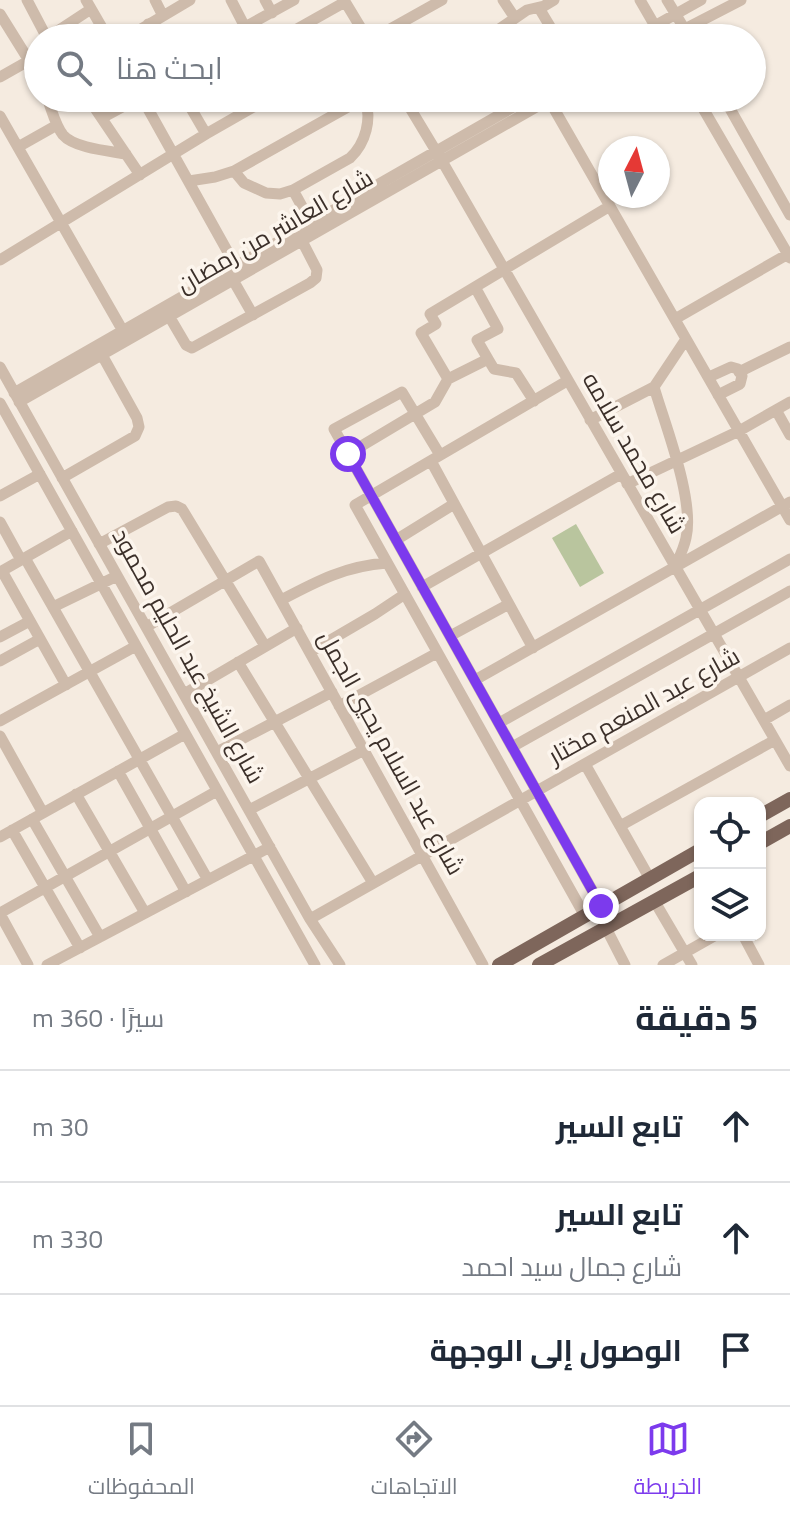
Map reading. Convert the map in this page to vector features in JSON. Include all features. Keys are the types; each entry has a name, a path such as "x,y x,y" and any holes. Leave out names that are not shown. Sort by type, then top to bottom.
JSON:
{"main road":[{"path":"766,813 790,799"},
{"path":"766,840 790,826"},
{"path":"499,965 694,853"},
{"path":"539,965 557,961 606,928 694,879"}],"street":[{"path":"27,0 40,24"},
{"path":"155,0 163,16"},
{"path":"148,24 190,0"},
{"path":"231,0 243,24"},
{"path":"265,0 272,13"},
{"path":"251,24 294,0"},
{"path":"399,24 442,0"},
{"path":"503,0 515,18"},
{"path":"506,24 527,10 554,0"},
{"path":"640,0 653,24"},
{"path":"667,0 682,24"},
{"path":"668,24 676,15 701,0"},
{"path":"704,24 741,0"},
{"path":"305,24 344,1 358,24"},
{"path":"64,24 89,4 100,24"},
{"path":"539,8 549,24"},
{"path":"0,14 24,51"},
{"path":"0,77 24,63"},
{"path":"52,112 57,125 69,140 126,154"},
{"path":"98,112 140,175"},
{"path":"102,118 113,112"},
{"path":"148,112 189,181 237,274 253,315"},
{"path":"193,112 206,134"},
{"path":"0,260 242,112"},
{"path":"189,181 234,171 340,112"},
{"path":"234,171 244,183 266,193 280,194 293,190 357,151 363,143 367,112"},
{"name":"شارع محمد سلامه","path":"412,112 764,720 781,742 790,766"},
{"name":"شارع العاشر من رمضان","path":"17,397 123,331 302,241 439,156 499,112"},
{"name":"شارع العاشر من رمضان","path":"17,397 102,355 169,316 311,223 525,112"},
{"path":"558,112 598,184"},
{"path":"675,319 789,256 705,112"},
{"path":"732,112 790,215"},
{"path":"0,116 123,331"},
{"path":"18,147 57,125"},
{"path":"743,176 762,164"},
{"path":"293,190 311,223"},
{"path":"448,379 421,333 436,324 430,314 607,208"},
{"path":"611,208 739,431 786,504 790,520"},
{"path":"169,316 186,345 192,348 253,315 316,278 317,270 302,241"},
{"path":"475,287 498,329 477,340 494,369 516,373 534,401"},
{"path":"590,420 654,387 686,339"},
{"path":"739,372 790,347"},
{"path":"62,478 138,432 137,418 102,355"},
{"path":"348,454 435,402 448,379 488,359"},
{"name":"شارع الشيخ عبد الحليم محمود","path":"0,367 310,919 340,965"},
{"path":"709,377 731,367 735,367 742,376 740,384 718,395"},
{"path":"567,381 355,505 585,916"},
{"path":"654,387 684,487 687,512 687,537 675,567"},
{"path":"533,648 454,504 436,458 404,394 398,393 334,429 601,906"},
{"path":"422,587 624,479 676,462 790,402"},
{"name":"شارع الشيخ عبد الحليم محمود","path":"0,403 4,417 40,474 315,965"},
{"path":"776,410 790,435"},
{"path":"0,496 40,474"},
{"path":"396,540 454,504"},
{"path":"475,680 786,504"},
{"path":"99,544 168,507 182,509 265,646"},
{"path":"0,522 53,607 208,880"},
{"path":"66,685 1,571 72,531"},
{"path":"499,723 790,559"},
{"name":"شارع عبد السلام يحيي الجمل","path":"226,581 259,561 483,965"},
{"path":"281,600 335,573 369,564 387,563"},
{"path":"53,607 117,576"},
{"path":"146,627 226,581"},
{"path":"512,747 790,591"},
{"path":"310,652 405,594"},
{"path":"450,636 509,604"},
{"path":"0,637 30,621"},
{"path":"184,694 297,628"},
{"path":"0,661 40,639"},
{"path":"0,721 136,646"},
{"name":"شارع عبد المنعم مختار","path":"310,919 790,648"},
{"path":"339,706 437,653"},
{"path":"238,662 373,883"},
{"path":"217,752 332,692"},
{"path":"764,720 790,705"},
{"path":"0,837 185,734"},
{"path":"0,736 43,813"},
{"path":"620,826 781,742"},
{"path":"249,810 364,750"},
{"path":"585,764 650,879"},
{"path":"118,771 186,892"},
{"path":"25,964 0,913 217,791"},
{"path":"76,794 145,913"},
{"path":"32,819 100,937"},
{"path":"12,830 80,948"},
{"path":"47,965 270,847"},
{"path":"655,902 692,965"},
{"path":"606,928 625,965"},
{"path":"663,965 705,941"},
{"path":"746,941 759,965"}],"green space":[{"path":"576,524 604,573 580,587 552,538"}],"route":[{"path":"348,454 601,906"}]}
